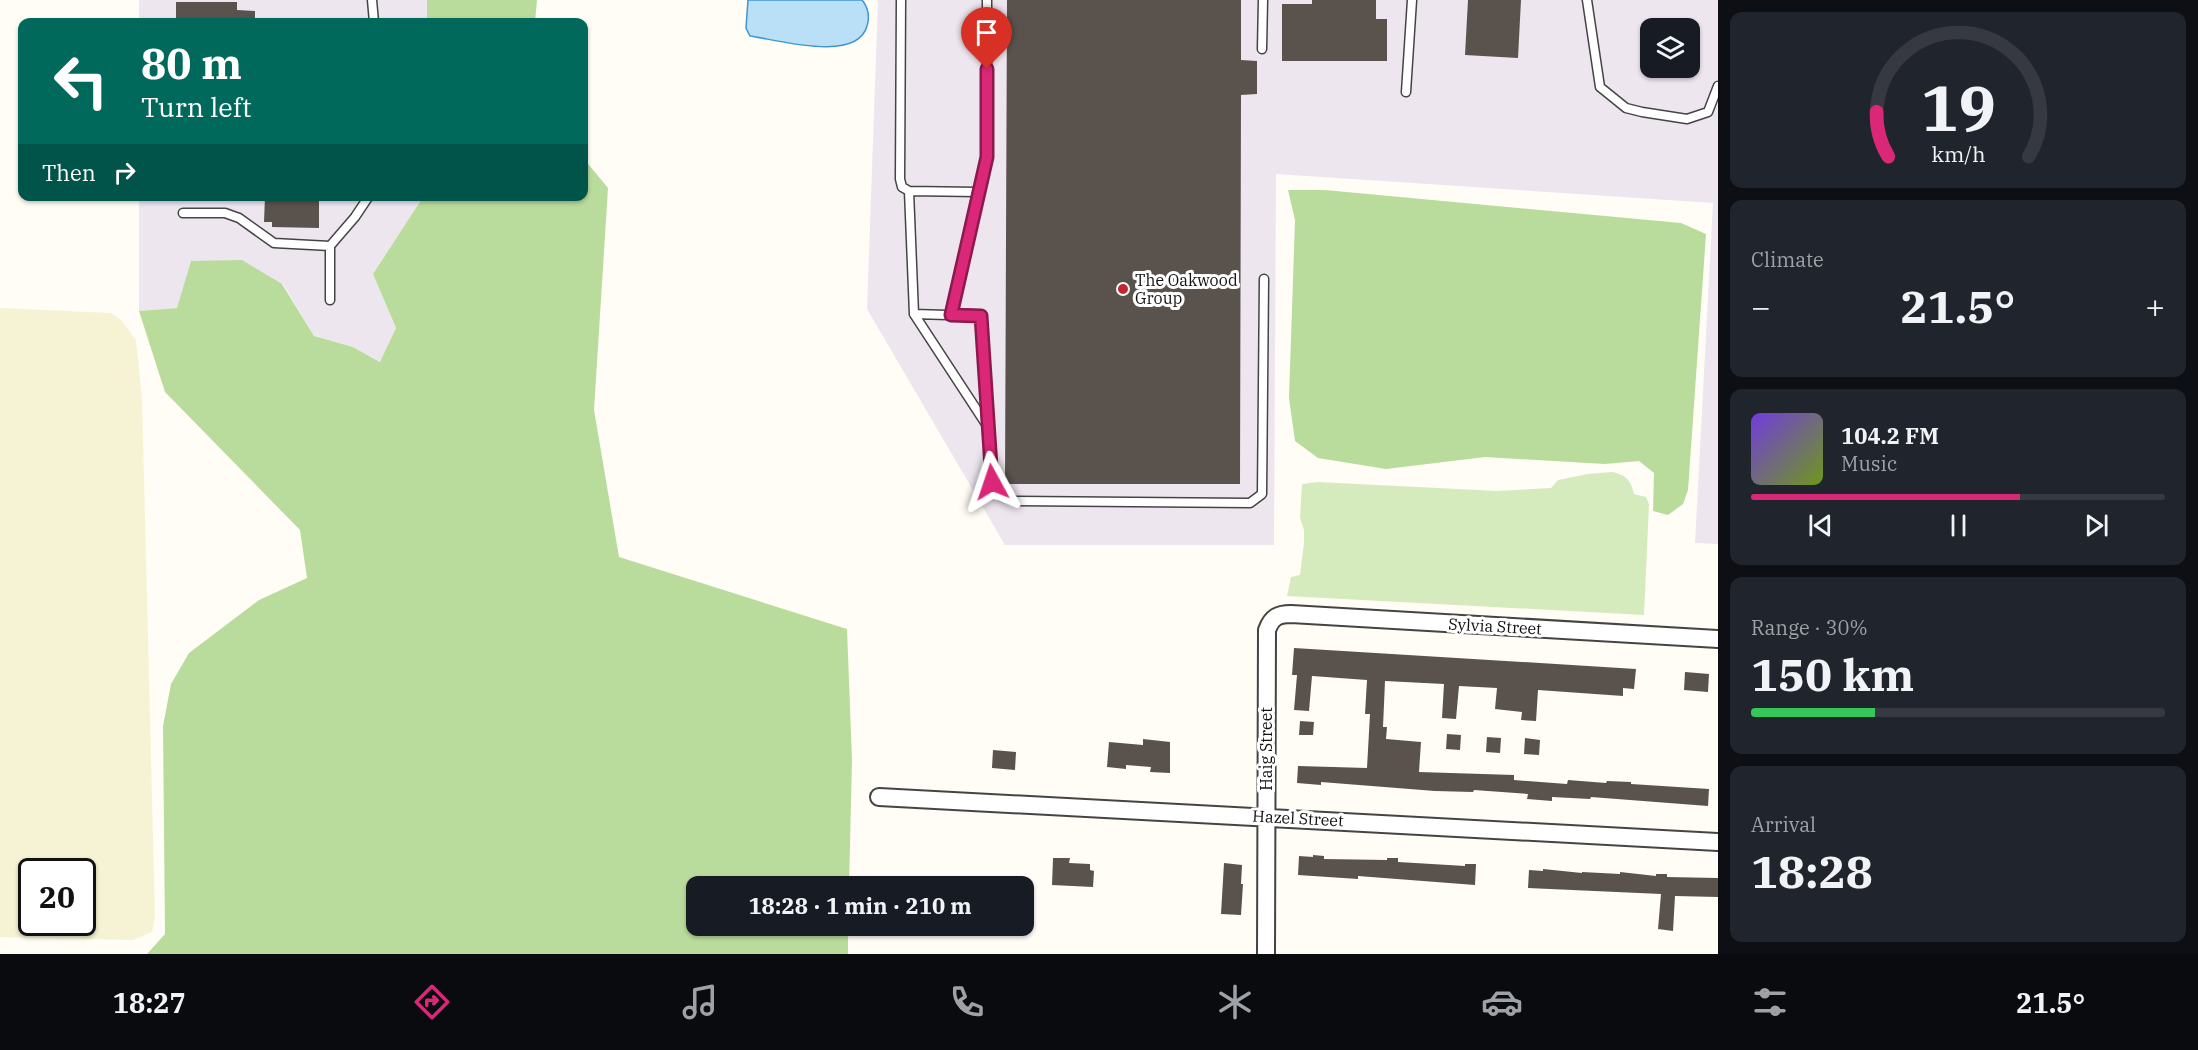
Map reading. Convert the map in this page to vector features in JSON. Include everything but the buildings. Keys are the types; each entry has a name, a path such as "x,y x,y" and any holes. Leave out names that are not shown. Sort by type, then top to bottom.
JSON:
{"street":[{"name":"Sylvia Street","path":"1274,618 1280,614 1291,614 1718,639"},
{"name":"Haig Street","path":"1266,954 1267,630 1274,618"},
{"name":"Hazel Street","path":"879,797 1718,842"}],"lane":[{"path":"372,0 374,18"},
{"path":"901,0 900,179 902,187 909,191 978,192"},
{"path":"951,315 987,157 987,0"},
{"path":"1262,49 1263,0"},
{"path":"1406,93 1412,0"},
{"path":"1587,0 1600,87 1626,108 1687,119 1708,112 1718,86"},
{"path":"909,191 914,314 987,426"},
{"path":"330,300 330,246 366,201"},
{"path":"183,213 225,213 239,218 274,243 330,246"},
{"path":"914,314 981,316 992,482 1000,496 1015,501 1250,502 1262,494 1264,279"}],"shaded area":[{"path":"139,0 427,0 427,18 139,18"},
{"path":"878,0 1718,0 1718,544 1695,543 1713,203 1276,174 1274,545 1005,545 867,309"},
{"path":"139,201 420,201 373,274 396,328 381,362 353,347 314,336 283,284 177,308 139,311"},
{"path":"0,308 111,313 121,320 136,340 142,398 155,917 152,932 133,940 0,937"}],"green space":[{"path":"427,0 537,0 535,18 427,18"},
{"path":"588,164 608,188 594,410 619,557 847,629 852,760 849,876 686,876 686,936 848,936 848,954 147,954 165,934 163,726 171,684 189,653 259,600 307,578 300,530 165,392 139,311 177,308 191,261 242,260 282,284 314,336 353,347 380,362 396,328 373,274 420,201 588,201"},
{"path":"1288,190 1325,190 1681,223 1706,234 1688,490 1683,504 1668,515 1653,511 1654,473 1639,461 1605,464 1485,457 1386,469 1318,458 1295,441 1289,398 1295,220"},
{"path":"1612,472 1627,479 1634,494 1646,497 1649,504 1644,615 1287,596 1291,577 1300,575 1304,543 1304,530 1300,518 1302,484 1318,482 1497,491 1551,488 1558,480"}],"water":[{"path":"748,0 862,0 867,9 868,23 860,37 848,44 833,46 797,44 750,36 746,28"}],"place":[{"name":"The Oakwood Group","path":"1123,289"}],"route":[{"path":"987,69 987,157 951,315 981,316 992,482"}]}
